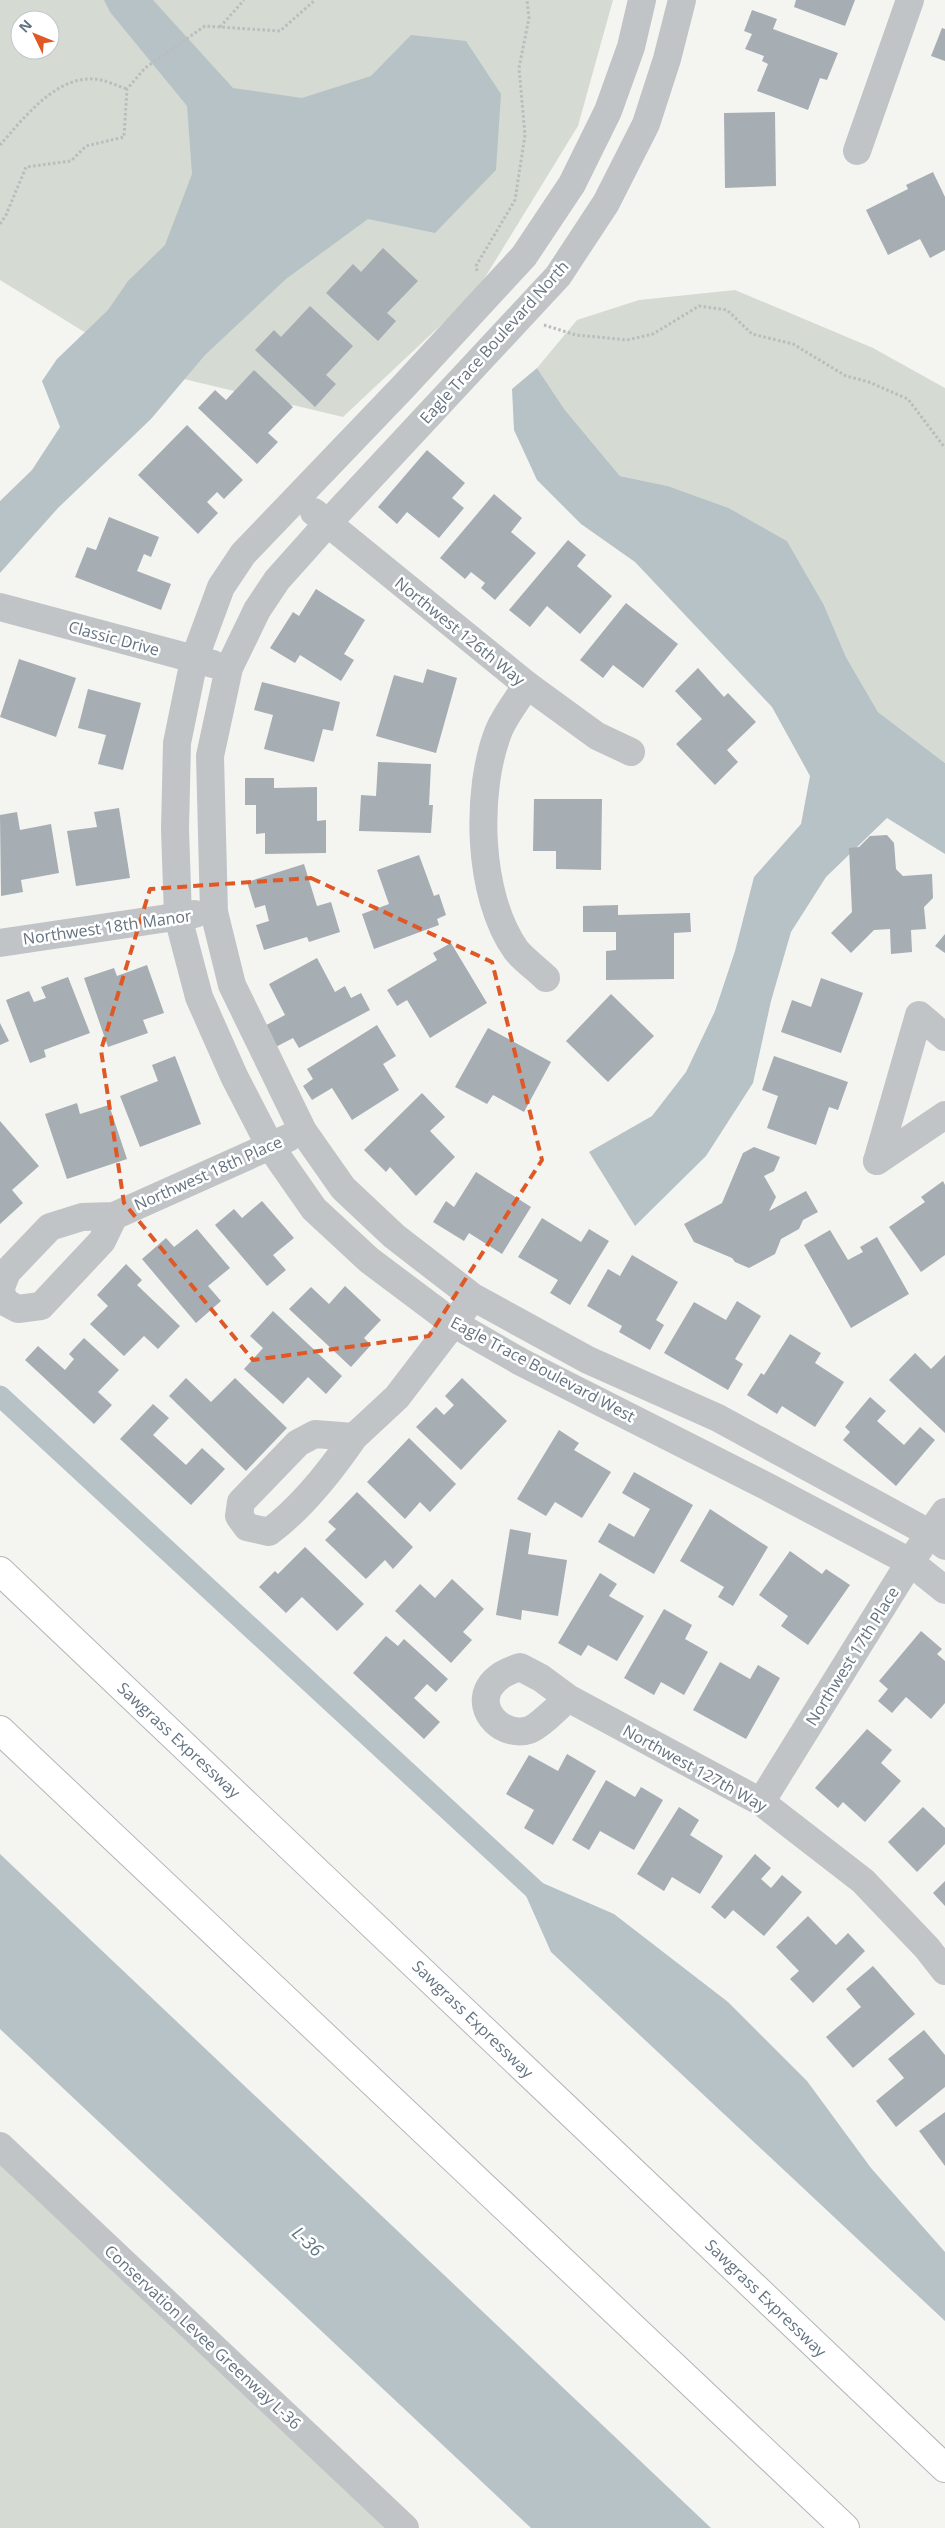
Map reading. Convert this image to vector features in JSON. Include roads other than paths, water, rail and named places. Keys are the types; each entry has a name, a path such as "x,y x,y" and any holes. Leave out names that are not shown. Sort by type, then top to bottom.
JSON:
{"highway":[{"name":"Sawgrass Expressway","path":"0,1571 945,2468"},
{"path":"0,1730 845,2528"}],"street":[{"path":"298,498 524,256 572,184 608,110 631,47 642,0"},
{"name":"Eagle Trace Boulevard North","path":"327,524 558,276 611,194 646,124 667,59 682,0"},
{"path":"857,151 910,0"},
{"name":"Northwest 126th Way","path":"298,498 327,524 527,685 597,736 631,752"},
{"name":"Eagle Trace Boulevard West","path":"298,498 243,554 221,587 194,660 177,744 175,829 178,917 199,997 234,1076 270,1146 314,1209 369,1260 453,1323 521,1362 768,1486 910,1562 945,1590"},
{"name":"Eagle Trace Boulevard West","path":"327,524 277,580 257,610 229,668 210,756 214,912 232,985 303,1131 343,1188 394,1236 473,1297 588,1360 718,1418 940,1530"},
{"name":"Classic Drive","path":"0,607 229,668"},
{"path":"527,685 500,728 488,762 483,806 484,847 493,897 505,932 517,951 546,978"},
{"name":"Northwest 18th Manor","path":"0,943 214,912"},
{"path":"945,1037 919,1014 877,1161 945,1115"},
{"name":"Northwest 18th Place","path":"114,1216 303,1131"},
{"path":"354,1437 397,1397 473,1297"},
{"name":"Northwest 17th Place","path":"761,1802 910,1562 940,1530"},
{"name":"Northwest 127th Way","path":"568,1698 761,1802 863,1881 927,1948 945,1971"},
{"name":"Conservation Levee Greenway L-36","path":"0,2146 405,2528"}],"water":[{"path":"104,0 153,0 233,88 302,98 371,76 411,35 466,41 501,94 496,170 435,233 368,219 286,279 205,355 151,419 58,508 0,573 0,501 32,470 60,427 42,381 57,359 108,310 128,281 165,245 192,174 187,106 110,12"},
{"path":"537,368 565,410 620,476 668,486 729,508 787,541 824,605 846,657 878,712 945,763 945,854 887,818 826,877 791,932 771,1001 753,1083 706,1156 635,1226 589,1152 652,1116 686,1072 715,1011 735,951 754,877 801,824 810,776 772,707 635,562 581,524 537,480 514,430 512,389"},
{"name":"L-36","path":"0,1854 711,2528 531,2528 0,2029"},
{"path":"515,1871 614,1914 728,2002 807,2081 871,2168 945,2252 945,2321 551,1952"}],"waterway":[{"path":"0,1396 536,1891"}]}
